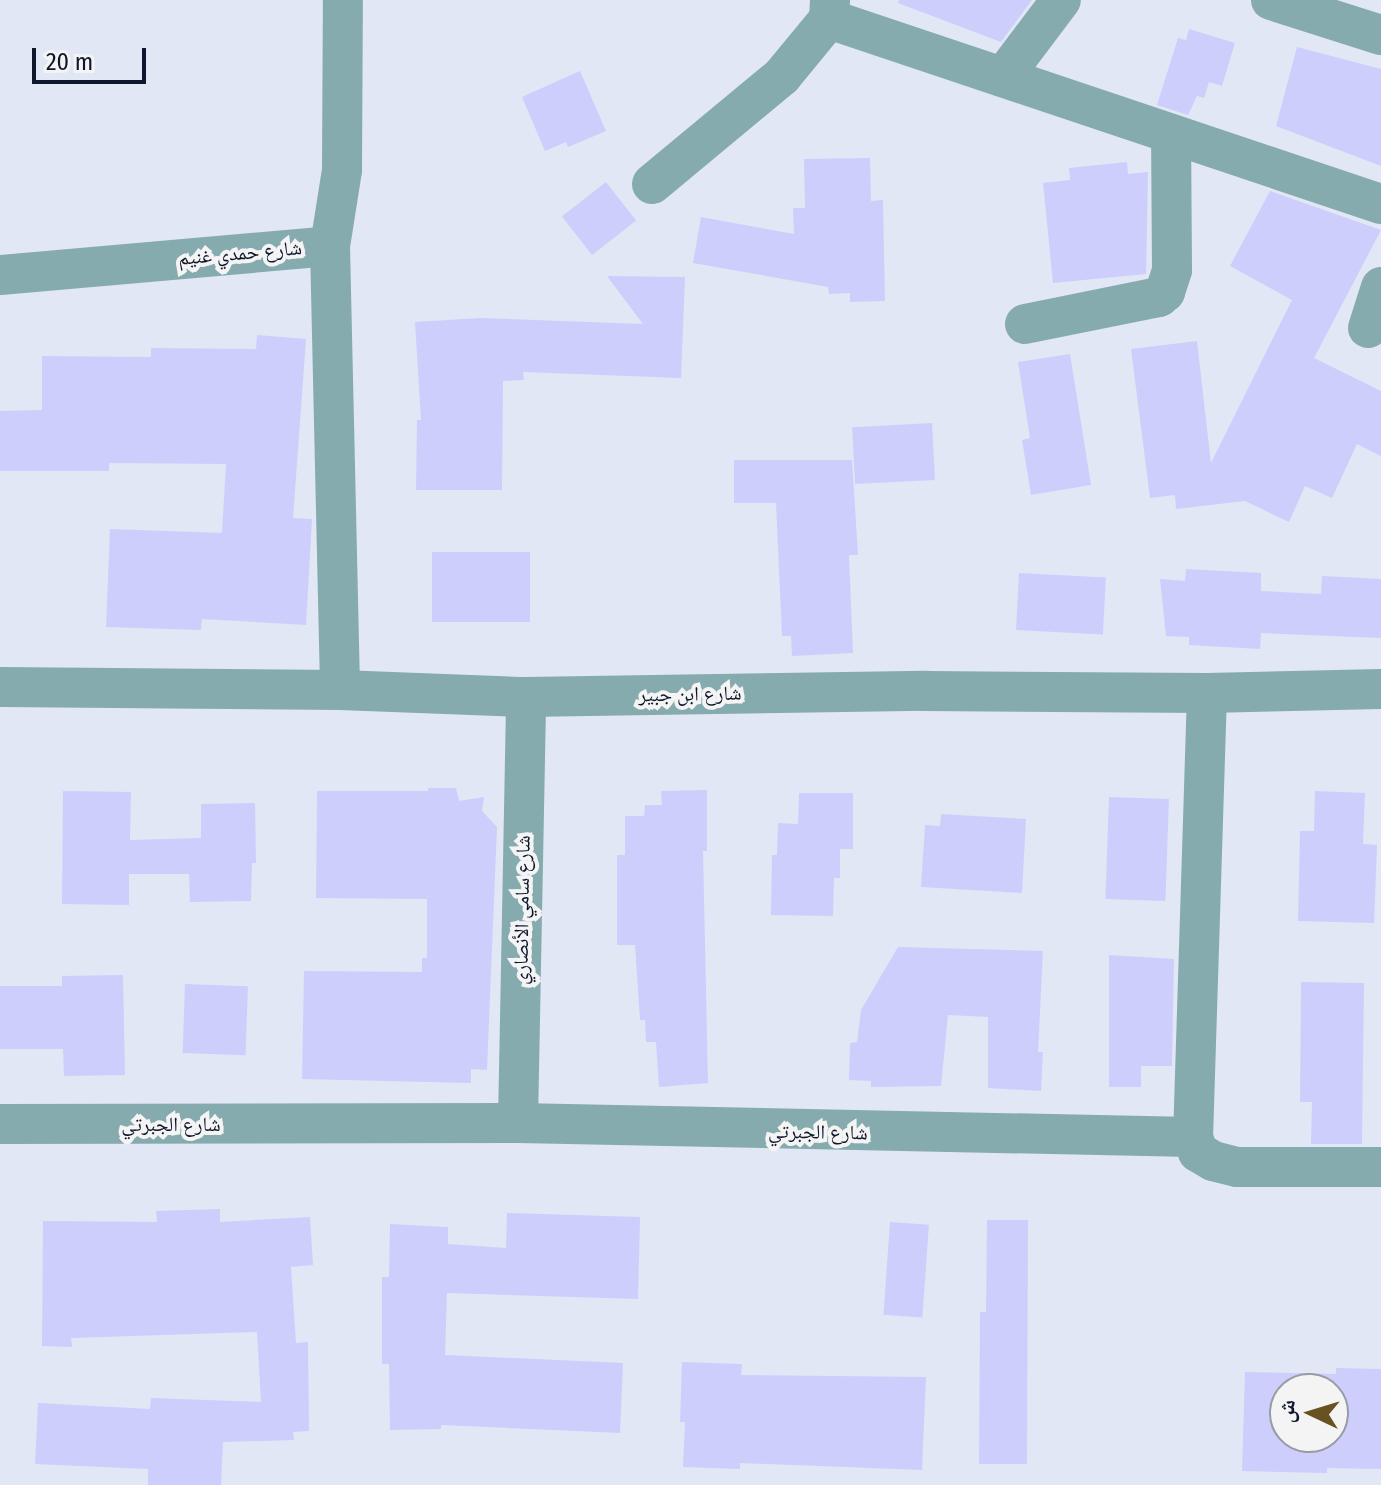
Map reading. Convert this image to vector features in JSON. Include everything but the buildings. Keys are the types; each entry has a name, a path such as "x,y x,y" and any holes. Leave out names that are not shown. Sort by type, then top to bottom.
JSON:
{"street":[{"name":"شارع حمدي غنيم","path":"0,275 330,246 342,170 343,0"},
{"path":"1003,77 1061,0"},
{"path":"1271,0 1381,35"},
{"path":"652,184 782,76 829,9 1003,77 1381,204"},
{"path":"1025,324 1159,297 1165,292 1172,270 1171,135"},
{"path":"330,246 340,690"},
{"path":"1368,328 1381,287"},
{"name":"شارع ابن جبير","path":"0,687 340,690 526,697 1381,689"},
{"path":"1207,693 1193,1137 1198,1152 1213,1161 1237,1167 1381,1167"},
{"name":"شارع سامي الأنصاري","path":"518,1123 526,697"},
{"name":"شارع الجبرتي","path":"0,1124 518,1123 1193,1137"}]}
